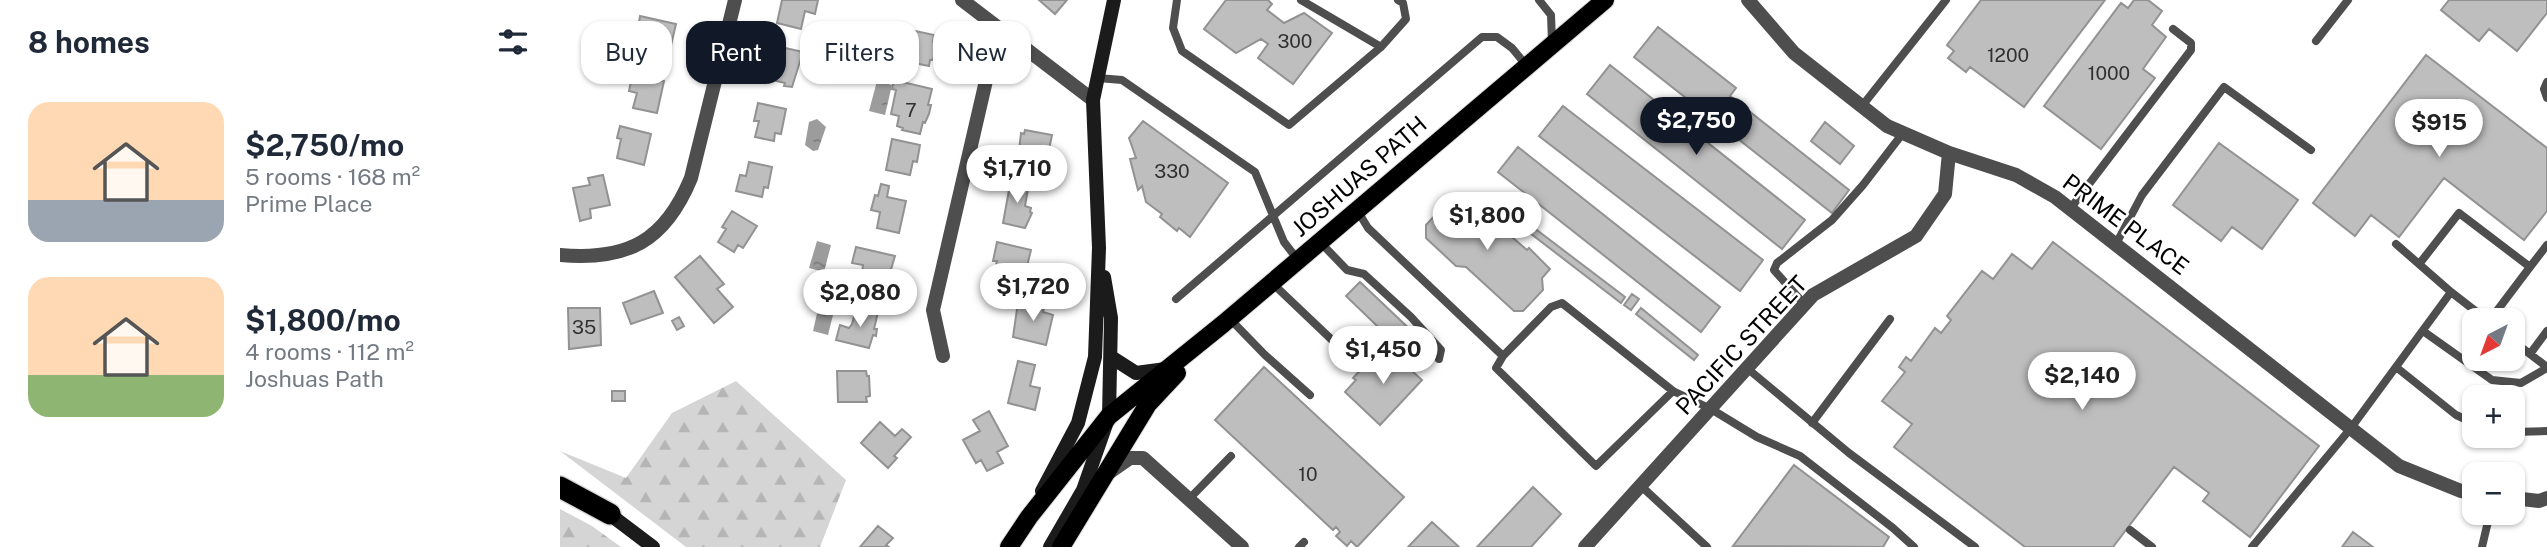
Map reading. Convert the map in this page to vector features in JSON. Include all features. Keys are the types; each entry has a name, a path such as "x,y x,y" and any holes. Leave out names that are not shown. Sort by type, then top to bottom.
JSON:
{"highway":[{"path":"560,487 610,514"}],"main road":[{"path":"1029,517 1078,423 1095,357 1099,248 1093,100 1114,0"},
{"name":"JOSHUAS PATH","path":"1009,547 1029,517 1109,416 1226,322 1525,65 1605,0"},
{"path":"1051,547 1083,490 1109,416 1111,318 1099,248"},
{"name":"JOSHUAS PATH","path":"1060,547 1149,404 1226,322"},
{"path":"1111,357 1136,373 1168,369"},
{"path":"560,479 653,547"}],"street":[{"path":"560,255 586,257 626,251 656,233 680,204 691,178 735,0"},
{"path":"962,0 988,21"},
{"name":"PRIME PLACE","path":"1748,0 1794,53 1887,126 1949,153 2016,175 2055,197 2399,466 2462,491"},
{"path":"1031,54 1093,100"},
{"path":"943,356 933,310 985,84"},
{"name":"PACIFIC STREET","path":"1585,547 1813,295 1916,236 1945,194 1949,153"},
{"path":"1103,477 1130,458 1143,458 1242,547"},
{"path":"2525,499 2539,501 2547,498"}],"lane":[{"path":"1177,0 1173,28 1182,51 1289,125 1381,47 1406,19 1403,3 1398,0"},
{"path":"1301,0 1381,47"},
{"path":"1539,0 1551,15 1552,44"},
{"path":"1862,106 1946,0"},
{"path":"2316,41 2348,0"},
{"path":"2070,209 2191,50 2192,43 2173,29"},
{"path":"1176,299 1482,37 1497,37 1512,48 1525,65"},
{"path":"1098,78 1122,80 1255,172 1284,242 1298,260"},
{"path":"2547,82 2544,89 2547,97"},
{"path":"2116,244 2142,195 2224,87 2311,150"},
{"path":"1805,304 1774,270 1777,263 1832,220 1903,133"},
{"path":"1357,210 1368,228 1503,356"},
{"path":"2420,263 2459,213 2530,267"},
{"path":"1320,242 1347,270 1364,274 1411,317 1437,344 1441,350 1439,359"},
{"path":"2396,244 2472,308"},
{"path":"2498,308 2547,245"},
{"path":"1272,283 1352,359"},
{"path":"2252,547 2351,428 2451,292"},
{"path":"1672,391 1596,466 1496,368 1503,356 1551,307 1563,303 1672,391 1712,409 1757,438 1800,456 1914,547"},
{"path":"1812,423 1890,319"},
{"path":"1226,322 1311,395"},
{"path":"2423,331 2493,380 2521,383 2547,368 2525,350"},
{"path":"2530,354 2547,331"},
{"path":"2396,367 2462,418"},
{"path":"1748,369 1849,453 1975,547"},
{"path":"2525,432 2547,431"},
{"path":"1190,498 1231,457"},
{"path":"1641,486 1707,547"},
{"path":"2482,547 2487,525"},
{"path":"2130,530 2152,547"}],"green space":[{"path":"736,381 846,480 820,547 686,547 560,451 626,478 672,413"},
{"path":"560,509 592,526 621,547 560,547"}],"water":[{"path":"876,84 892,85 885,115 869,111"},
{"path":"817,119 826,127 818,150 813,151 805,145 809,122"},
{"path":"817,241 831,245 824,272 809,268"},
{"path":"821,296 837,299 828,335 813,331"}],"building":[{"path":"782,0 818,0 815,14 805,11 803,21 800,21 800,29 786,25 786,21 777,21"},
{"path":"1039,0 1067,0 1055,14"},
{"path":"1226,0 1268,0 1272,4 1267,10 1284,23 1304,13 1332,33 1293,84 1258,58 1268,44 1261,39 1236,53 1204,29"},
{"path":"1981,0 2105,0 2024,107 1970,67 1966,72 1948,58 1954,51 1947,45"},
{"path":"2134,0 2148,0 2162,11 2152,25 2166,37 2143,69 2155,78 2101,149 2044,106 2121,3 2128,8"},
{"path":"2449,0 2547,0 2547,13 2517,51 2489,29 2479,41 2441,10"},
{"path":"640,16 662,21 639,21"},
{"path":"672,23 676,24 672,41"},
{"path":"1658,27 1736,88 1730,96 1849,190 1832,213 1634,57"},
{"path":"919,32 933,35 933,60 930,60 929,66 919,64"},
{"path":"786,48 800,51 800,62 792,87 784,86"},
{"path":"2426,55 2547,148 2547,211 2524,240 2444,178 2399,237 2371,215 2355,236 2313,203"},
{"path":"1610,65 1805,220 1782,249 1587,94"},
{"path":"630,84 663,84 657,113 633,108 637,93 629,91"},
{"path":"893,84 911,84 932,89 929,114 925,123 923,122 920,134 902,130 903,128 897,126 899,116 891,114 896,90 892,89"},
{"path":"758,103 786,109 781,134 775,133 774,141 755,137 759,121 754,121"},
{"path":"1563,106 1763,260 1740,291 1539,136"},
{"path":"1143,121 1228,183 1190,237 1179,228 1177,231 1160,217 1162,214 1146,202 1142,186 1138,190 1130,159 1136,158 1129,138"},
{"path":"1825,122 1854,146 1840,164 1811,141"},
{"path":"620,126 651,134 644,165 617,158 621,139 617,138"},
{"path":"1025,130 1052,135 1046,164 1018,159 1021,133 1024,134"},
{"path":"892,139 920,145 917,162 913,161 910,175 886,170"},
{"path":"2219,143 2298,200 2262,249 2232,227 2221,241 2173,205"},
{"path":"1518,147 1720,307 1701,332 1498,172"},
{"path":"749,162 772,167 768,188 764,187 762,197 736,191 740,175 746,176"},
{"path":"603,175 610,205 590,209 591,218 580,221 573,188 590,185 588,178"},
{"path":"1011,179 1029,183 1025,206 1031,208 1032,213 1025,228 1003,223"},
{"path":"881,184 889,186 887,197 906,201 899,233 877,228 880,212 871,210"},
{"path":"1453,196 1464,196 1527,250 1529,248 1550,269 1542,278 1543,290 1523,311 1514,311 1466,267 1456,266 1426,238 1426,225"},
{"path":"1500,202 1625,297 1621,303 1496,207"},
{"path":"732,211 757,226 743,248 738,245 734,252 718,242 726,229 722,227"},
{"path":"997,242 1031,250 1027,266 1020,264 1016,282 993,276 997,261 993,261"},
{"path":"2053,242 2319,446 2250,537 2203,501 2209,493 2174,467 2113,547 2025,547 1894,447 1912,424 1882,401 1905,372 1899,367 1906,357 1911,361 1935,328 1941,333 1951,320 1947,316 1982,271 1993,279 2012,254 2032,269"},
{"path":"856,247 895,256 886,286 864,281 863,265 852,263"},
{"path":"700,256 724,284 717,289 733,307 714,323 675,277"},
{"path":"1360,282 1415,334 1401,349 1346,296"},
{"path":"654,291 663,313 631,324 623,303"},
{"path":"1632,294 1639,299 1631,310 1624,305"},
{"path":"1018,302 1033,306 1035,302 1045,304 1043,312 1053,315 1046,345 1013,337"},
{"path":"857,306 878,312 874,329 877,329 876,336 873,335 869,348 836,340 840,325 849,328 852,324"},
{"path":"568,308 600,308 601,345 569,349"},
{"path":"1641,308 1698,355 1694,360 1636,314"},
{"path":"679,317 684,326 677,330 672,321"},
{"path":"1387,348 1422,380 1380,425 1345,392 1356,380 1353,378 1373,356 1377,359"},
{"path":"1018,361 1035,365 1030,386 1040,388 1035,410 1008,403"},
{"path":"1264,367 1404,497 1357,547 1351,541 1347,546 1336,536 1340,532 1336,527 1333,530 1215,420"},
{"path":"837,371 866,371 869,376 870,396 866,397 867,402 838,402"},
{"path":"612,391 625,391 625,401 612,401"},
{"path":"989,411 1008,446 997,452 1003,463 987,471 981,460 976,463 963,440 980,431 973,420"},
{"path":"880,422 895,436 902,429 911,437 894,456 897,458 888,468 861,443"},
{"path":"1794,465 1889,537 1883,547 1733,546"},
{"path":"1533,487 1561,514 1531,547 1477,547"},
{"path":"1432,522 1459,547 1408,547"},
{"path":"878,526 893,538 886,545 889,547 860,547"},
{"path":"2353,532 2373,547 2342,547"}]}
